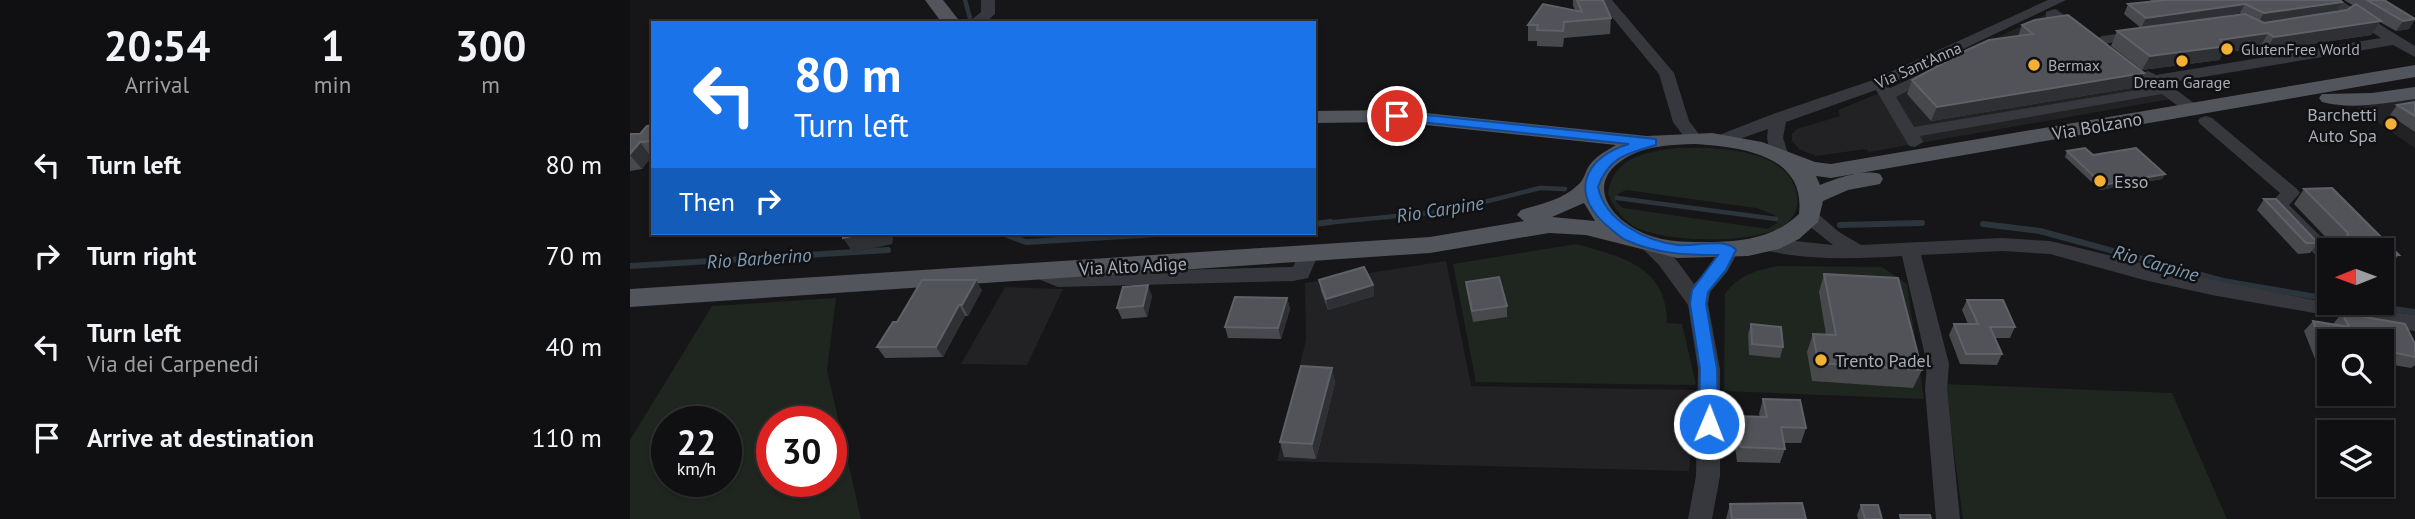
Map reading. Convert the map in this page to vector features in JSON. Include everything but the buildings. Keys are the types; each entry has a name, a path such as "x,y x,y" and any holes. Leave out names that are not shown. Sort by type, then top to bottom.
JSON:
{"main road":[{"path":"934,0 950,21"},
{"name":"Via Bolzano","path":"1728,250 1785,239 1811,207 1843,184 2415,71"},
{"name":"Via Bolzano","path":"1657,141 1688,130 1740,141 1811,169 1831,171 2042,135 2329,98 2415,84"},
{"path":"2329,98 2372,99 2415,93"},
{"path":"1316,117 1397,116 1657,141"},
{"path":"1535,129 1565,141 1578,150 1590,169 1593,201 1600,214 1639,240"},
{"path":"1912,138 1926,145 2007,132 2042,135"},
{"name":"Via Alto Adige","path":"630,283 1393,234 1473,226 1559,209 1572,203 1591,185 1597,170 1608,159 1623,150 1657,141"},
{"path":"1780,156 1806,179 1811,207"},
{"name":"Via Alto Adige","path":"630,298 1430,246 1549,225 1586,227 1677,250 1728,250"}],"street":[{"path":"978,21 988,14 988,0"},
{"path":"1605,0 1666,73 1688,130"},
{"path":"2330,0 2415,52"},
{"path":"2052,7 2102,40 2154,80 2291,192 2278,205 2317,245"},
{"path":"1883,89 1912,138 2156,92 2055,13 2052,7"},
{"name":"Via Sant'Anna","path":"1725,139 1744,134 1754,126 1779,117 1883,89 2052,7"},
{"path":"2102,40 2157,32"},
{"path":"2154,80 2395,40"},
{"path":"1779,117 1775,138 1780,156"},
{"path":"1811,207 1832,236 1856,251"},
{"path":"1639,240 1666,260 1698,304"},
{"path":"1767,244 1797,251 1910,251 1998,244 2040,247 2276,302 2317,306"},
{"path":"1700,519 1708,476 1709,369 1698,304 1700,290 1720,267 1728,250"},
{"path":"1910,251 1938,364 1936,389 1948,519"},
{"path":"2391,315 2415,323"}],"shaded area":[{"path":"2057,9 2171,99 1869,152 1866,149 1816,156 1799,149 1792,141 1792,134 1797,129 1840,116 1838,110"},
{"name":"Barchetti Auto Spa","path":"2415,97 2415,148 2356,108"},
{"path":"1710,148 1748,153 1765,159 1780,167 1791,179 1797,195 1794,215 1786,224 1773,231 1734,238 1689,239 1635,227 1622,217 1610,199 1608,194 1611,182 1616,172 1632,159 1665,150","holes":["1626,190 1756,208 1775,215 1777,223 1768,229 1623,208 1616,202 1618,194"]},
{"path":"1576,244 1625,260 1650,276 1659,288 1665,304 1667,323 1682,324 1696,385 1476,382 1453,264"},
{"path":"1446,261 1471,386 1695,390 1689,471 1277,461 1306,340 1305,283"},
{"name":"Trento Padel","path":"1779,266 1882,267 1907,284 1924,399 1724,391 1725,294 1736,282 1749,274"},
{"path":"1005,287 1063,289 1027,365 961,364"},
{"path":"836,298 827,370 835,406 756,406 756,497 847,497 847,458 861,519 630,519 630,440 712,306"},
{"path":"1945,384 2172,393 2227,519 1963,519"}],"waterway":[{"name":"Rio Carpine","path":"965,0 970,18"},
{"name":"Rio Carpine","path":"1316,224 1449,211 1540,188 1565,189"},
{"name":"Rio Carpine","path":"1617,198 1776,219"},
{"name":"Rio Carpine","path":"1316,224 1331,222"},
{"name":"Rio Carpine","path":"1840,225 1922,223 1877,224"},
{"name":"Rio Carpine","path":"1983,224 2040,231 2223,281 2317,297"},
{"name":"Rio Carpine","path":"1007,235 1026,242 1140,235"},
{"name":"Rio Barberino","path":"630,266 888,250"},
{"name":"Rio Carpine","path":"2394,309 2415,312"}],"place":[{"name":"GlutenFree World","path":"2227,49"},
{"name":"Dream Garage","path":"2182,61"},
{"name":"Bermax","path":"2034,65"},
{"name":"Barchetti Auto Spa","path":"2391,124"},
{"name":"Esso","path":"2100,181"},
{"name":"Trento Padel","path":"1821,360"}],"route":[{"path":"1397,116 1651,142 1623,150 1608,159 1597,170 1590,187 1600,214 1632,237 1677,250 1728,250 1720,267 1700,290 1698,304 1709,369 1709,424"}]}
